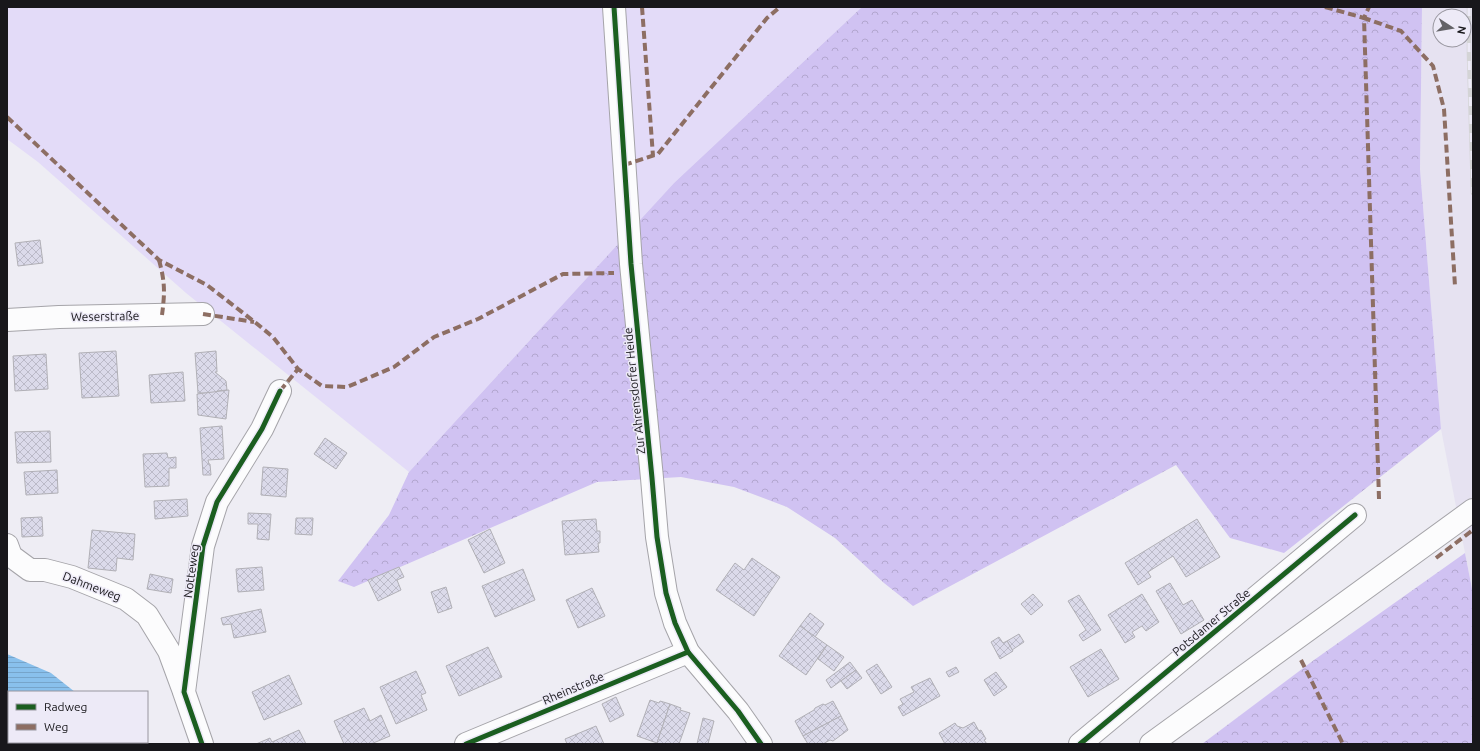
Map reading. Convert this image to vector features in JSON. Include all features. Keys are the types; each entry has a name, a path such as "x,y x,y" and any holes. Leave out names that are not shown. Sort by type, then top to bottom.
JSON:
{"street":[{"name":"Zur Ahrensdorfer Heide","path":"614,7 631,264 657,537 666,593 674,623 688,652 738,711 761,744"},
{"name":"Weserstraße","path":"7,320 60,317 203,314"},
{"name":"Notteweg","path":"202,744 184,692 203,546 217,502 262,429 280,391"},
{"path":"1151,744 1473,510"},
{"name":"Potsdamer Straße","path":"1080,744 1355,515"},
{"name":"Dahmeweg","path":"7,545 11,556 30,570 45,570 72,577 126,599 146,615 169,651 184,692"},
{"name":"Rheinstraße","path":"466,744 688,652"}],"shaded area":[{"path":"7,7 862,7 674,183 409,472 186,293 38,162 7,139"},
{"path":"1422,7 1473,7 1473,594 1441,429 1420,169"}],"green space":[{"path":"862,7 1422,7 1420,169 1441,429 1284,553 1230,538 1176,465 913,606 884,583 835,538 787,507 734,487 681,477 597,482 354,587 338,581 389,515 409,472 674,183"},
{"path":"1465,553 1473,594 1473,744 1202,744 1314,660"}],"water":[{"path":"7,654 51,673 74,691 8,691 7,737"}],"building":[{"path":"40,240 43,263 18,266 15,243"},
{"path":"116,351 119,396 82,398 79,353"},
{"path":"216,351 217,372 215,372 226,381 227,390 217,391 217,393 198,393 195,353"},
{"path":"46,354 48,389 15,391 13,356"},
{"path":"183,372 185,401 151,403 149,375"},
{"path":"229,390 226,419 198,415 197,394"},
{"path":"222,426 224,459 208,460 211,475 203,475 200,428"},
{"path":"50,431 51,462 17,463 15,432"},
{"path":"325,438 347,453 336,469 314,454"},
{"path":"167,453 168,458 176,457 176,468 169,468 169,486 145,487 143,454"},
{"path":"263,467 288,469 286,497 261,495"},
{"path":"57,470 58,493 26,495 24,472"},
{"path":"187,499 188,516 155,519 154,501"},
{"path":"248,513 271,514 269,540 257,539 258,524 248,524"},
{"path":"42,517 43,536 22,537 21,518"},
{"path":"296,518 313,518 312,535 295,534"},
{"path":"596,519 597,531 600,531 600,543 598,543 599,552 565,555 562,521"},
{"path":"1197,519 1220,557 1186,577 1173,556 1148,572 1151,577 1138,585 1125,563"},
{"path":"490,529 505,563 484,573 468,540"},
{"path":"92,530 135,534 133,560 117,558 116,571 88,568"},
{"path":"752,558 780,577 754,616 716,590 735,563 744,570"},
{"path":"262,567 264,590 238,592 236,569"},
{"path":"399,567 404,577 397,580 401,590 378,601 368,580"},
{"path":"523,569 535,600 495,617 482,586"},
{"path":"150,574 173,579 171,593 147,589"},
{"path":"1170,583 1183,605 1192,600 1204,620 1181,634 1156,591"},
{"path":"446,587 452,608 438,613 431,592"},
{"path":"592,588 605,616 578,628 566,600"},
{"path":"1033,594 1043,605 1031,615 1021,604"},
{"path":"1142,594 1159,622 1146,631 1142,626 1132,632 1135,637 1125,643 1108,615"},
{"path":"1079,595 1101,630 1083,641 1079,635 1086,630 1068,601"},
{"path":"261,609 266,632 234,638 231,624 223,625 221,618"},
{"path":"810,613 824,624 815,637 800,626"},
{"path":"800,626 827,645 806,675 779,656"},
{"path":"1019,634 1024,642 1012,650 1007,641"},
{"path":"999,637 1003,643 1007,641 1013,651 1000,659 991,642"},
{"path":"827,645 844,657 834,671 818,659"},
{"path":"488,647 502,677 459,696 446,666"},
{"path":"1101,649 1119,679 1088,697 1070,667"},
{"path":"850,662 856,670 831,688 826,680"},
{"path":"877,664 892,687 881,694 866,671"},
{"path":"956,667 959,672 949,677 946,672"},
{"path":"856,670 862,678 847,689 841,681"},
{"path":"416,671 426,693 421,695 427,710 396,724 380,687"},
{"path":"996,672 1007,687 994,696 984,680"},
{"path":"289,675 302,704 264,720 252,692"},
{"path":"930,678 940,696 903,716 898,707 903,704 900,699 914,692 911,687"},
{"path":"616,697 624,715 610,722 602,704"},
{"path":"650,700 670,704 657,743 637,736"},
{"path":"833,701 841,716 803,736 795,721 815,708"},
{"path":"670,704 681,708 680,710 690,713 679,744 660,744 657,743"},
{"path":"364,708 370,721 381,715 390,736 371,744 344,744 334,721"},
{"path":"841,716 848,730 833,741 830,740 823,744 808,744 803,736"},
{"path":"703,718 714,721 708,744 697,744"},
{"path":"974,722 979,731 981,730 987,744 945,744 939,733 955,723 957,726 963,728"},
{"path":"596,726 604,744 567,744 565,739"},
{"path":"299,730 306,744 256,744 270,738 272,742"}],"railway":[{"path":"1469,7 1473,193"}],"marked path":[{"path":"642,7 653,156"},
{"path":"624,165 658,154 767,18 780,7"},
{"path":"1325,7 1364,18 1369,7"},
{"path":"1379,499 1364,18 1401,31 1433,66 1444,109 1455,286"},
{"path":"7,117 159,260 207,285 273,337 298,369 322,386 347,387 394,367 434,337 478,319 563,274 614,273"},
{"path":"159,260 164,287 162,315"},
{"path":"203,314 254,322"},
{"path":"280,391 298,369"},
{"path":"1436,558 1473,530"},
{"path":"1301,660 1343,744"}],"cycle path":[{"path":"614,7 631,264 657,537 666,593 675,623 688,652 738,711 761,744"},
{"path":"202,744 184,692 203,546 217,502 262,429 280,391"},
{"path":"1080,744 1355,515"},
{"path":"466,744 688,652"}]}
